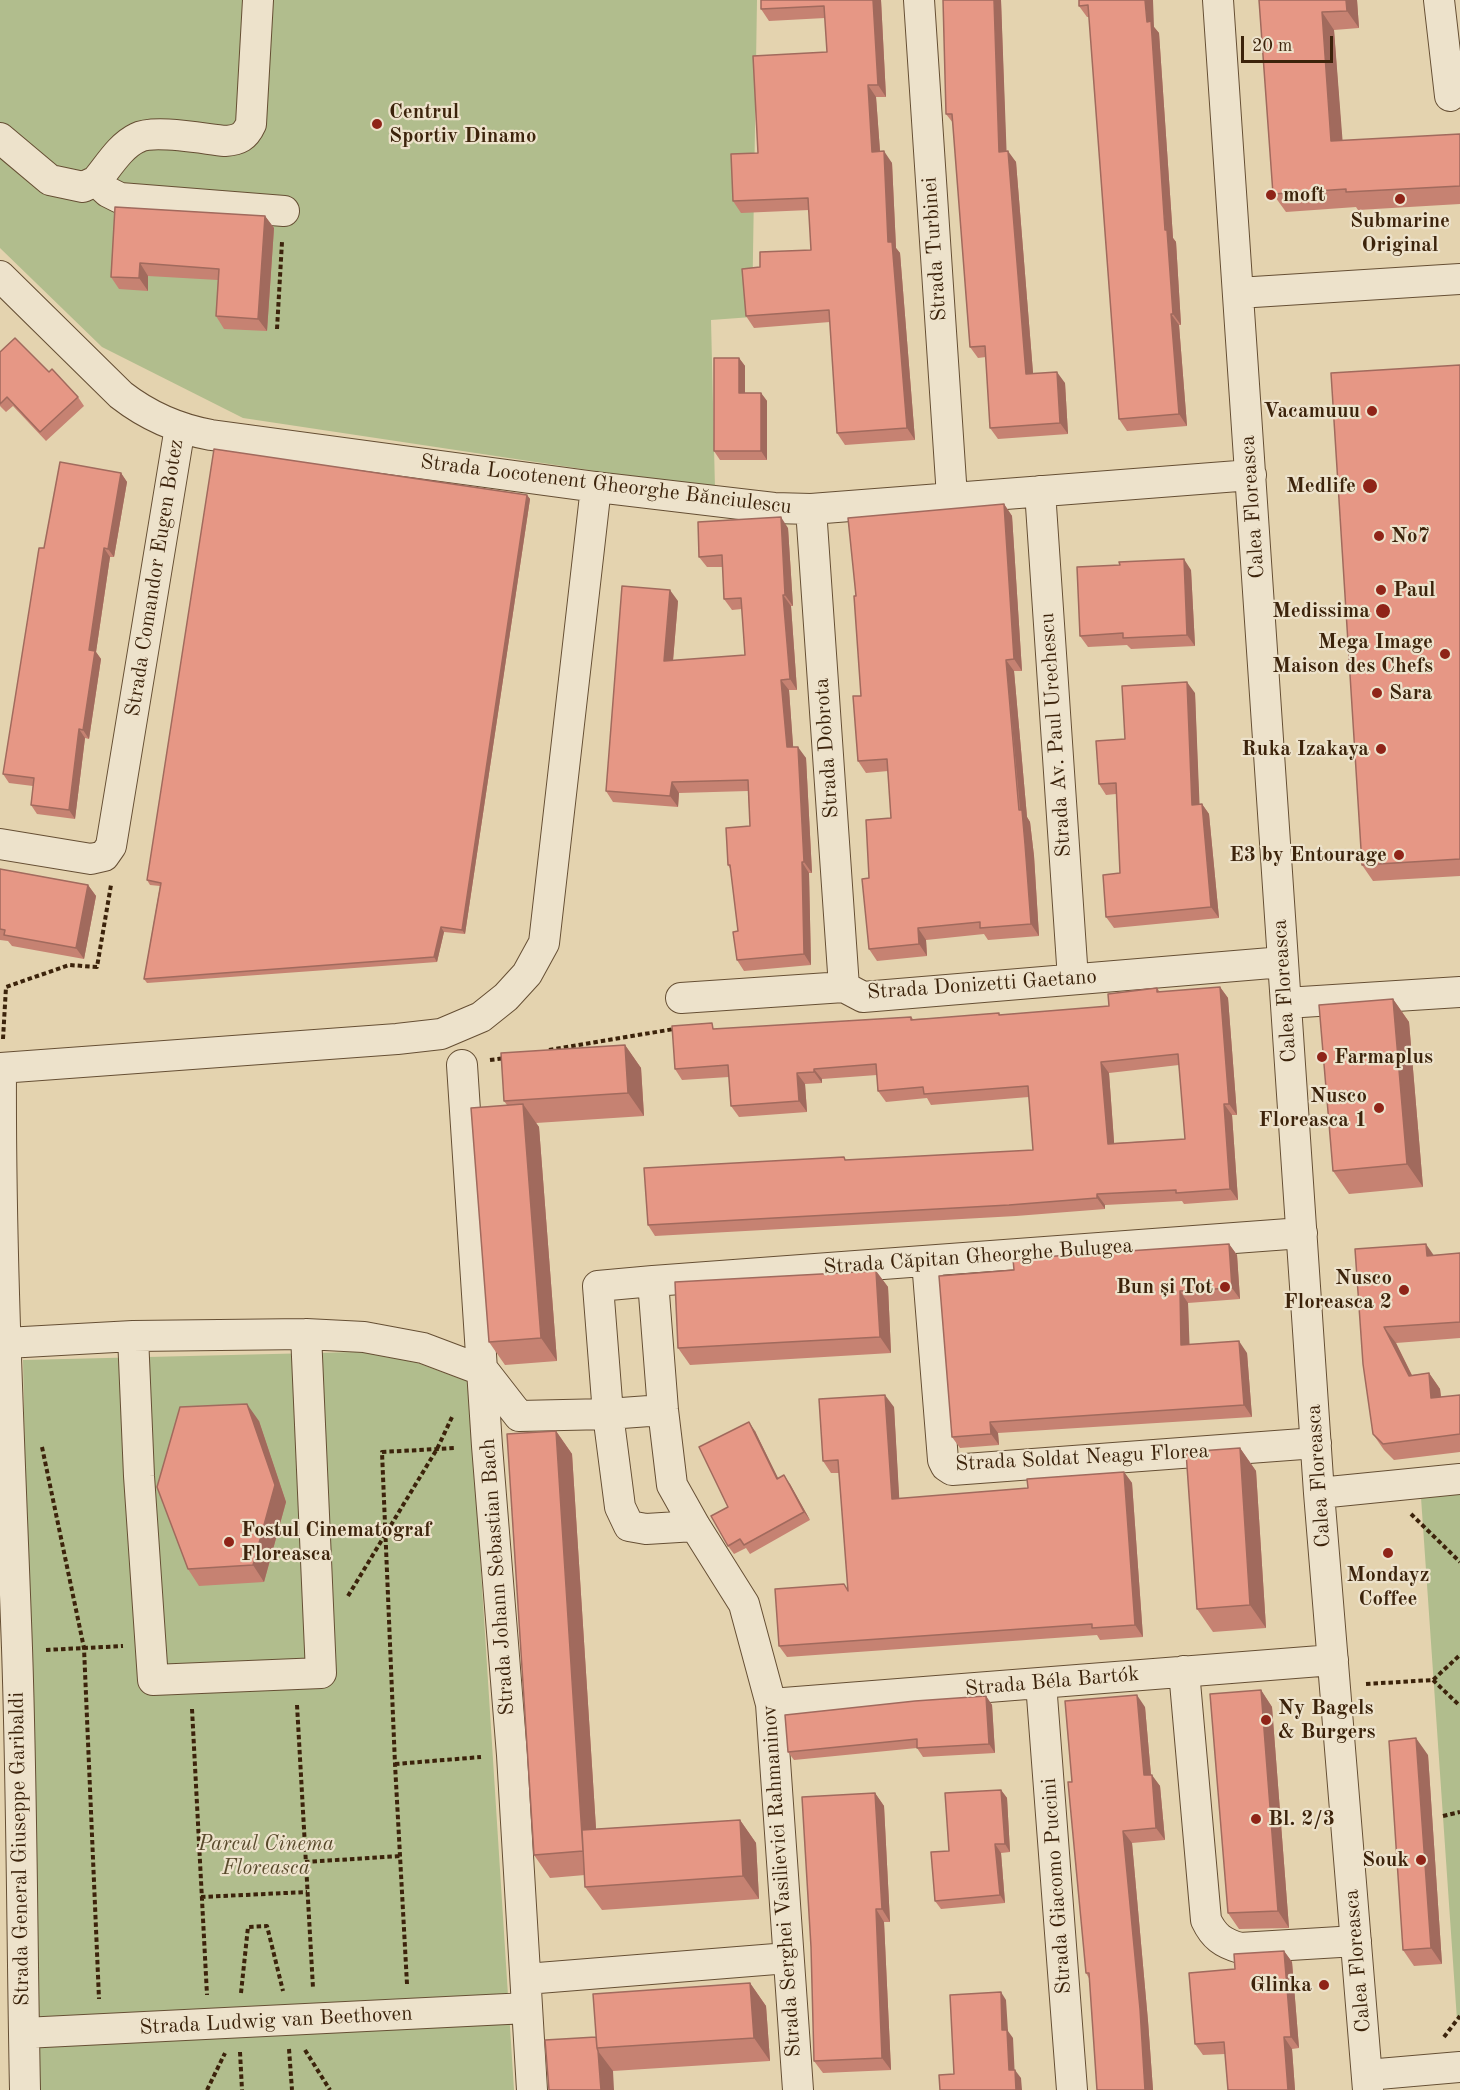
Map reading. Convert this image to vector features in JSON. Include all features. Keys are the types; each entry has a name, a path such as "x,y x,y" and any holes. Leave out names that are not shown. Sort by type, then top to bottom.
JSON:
{"street":[{"path":"0,138 50,180 83,187 96,181 124,147 136,138 149,134 225,141 237,140 247,134 251,124 258,0"},
{"name":"Strada Turbinei","path":"919,0 952,497"},
{"name":"Calea Floreasca","path":"1218,0 1319,1493 1368,2082"},
{"path":"1439,0 1450,96"},
{"path":"96,181 108,192 120,198 284,211"},
{"name":"Strada Comandor Eugen Botez","path":"0,276 121,395 148,414 180,427 111,846 104,856 91,858 0,844"},
{"path":"1238,293 1460,279"},
{"name":"Strada Locotenent Gheorghe Bănciulescu","path":"180,427 211,435 596,487 774,508 811,509 1251,475"},
{"path":"1,1059 386,1040 441,1034 481,1017 506,998 527,974 544,943 596,487"},
{"name":"Strada Av. Paul Urechescu","path":"1040,490 1073,979"},
{"name":"Strada Dobrota","path":"811,509 844,987"},
{"name":"Strada Donizetti Gaetano","path":"681,998 844,987 863,997 1283,962"},
{"path":"1286,1003 1460,992"},
{"name":"Strada General Giuseppe Garibaldi","path":"1,1059 6,1343 17,1651 25,2090"},
{"name":"Strada Johann Sebastian Bach","path":"462,1065 484,1371 487,1446 512,1755 532,2090"},
{"name":"Strada Căpitan Gheorghe Bulugea","path":"695,1526 646,1529 629,1526 620,1507 608,1414 598,1286 1302,1233"},
{"name":"Strada Soldat Neagu Florea","path":"927,1261 943,1460 952,1470 1316,1443"},
{"path":"6,1343 133,1336 306,1334 364,1337 423,1348 484,1371 519,1416 663,1410 653,1281"},
{"path":"133,1336 153,1680 321,1673 306,1334"},
{"name":"Strada Serghei Vasilievici Rahmaninov","path":"663,1410 672,1485 744,1604 771,1704 798,2090"},
{"path":"1319,1493 1460,1479"},
{"path":"1184,1671 1206,1920 1212,1932 1223,1943 1240,1948 1356,1941"},
{"name":"Strada Béla Bartók","path":"771,1704 1184,1671 1334,1673"},
{"name":"Strada Giacomo Puccini","path":"1041,1683 1072,2090"},
{"path":"526,1979 788,1958"},
{"name":"Strada Ludwig van Beethoven","path":"24,2033 209,2024 240,2011 409,2015 528,2008"},
{"path":"1368,2082 1460,2067"}],"path":[{"path":"276,328 284,211"},
{"path":"1,1059 6,987 69,965 96,967 112,881"},
{"path":"542,1051 678,1028"},
{"path":"462,1065 508,1057"},
{"path":"344,1603 436,1449 455,1411"},
{"path":"40,1441 84,1648 101,2030"},
{"path":"409,2015 395,1764 382,1452 487,1446"},
{"path":"1382,1487 1460,1562"},
{"path":"17,1651 150,1645"},
{"path":"1433,1680 1460,1655"},
{"path":"1334,1673 1433,1680 1460,1706"},
{"path":"295,1674 307,1892 296,2013"},
{"path":"191,1678 209,2024"},
{"path":"395,1764 512,1755"},
{"path":"1443,1816 1460,1812"},
{"path":"305,1862 401,1856"},
{"path":"201,1897 307,1892"},
{"path":"207,2090 240,2011 248,1927 267,1926 296,2013 330,2090"}],"green space":[{"name":"Centrul Sportiv Dinamo","path":"0,0 757,0 752,317 711,320 715,489 243,418 102,347 0,248"},
{"name":"Parcul Cinema Floreasca","path":"356,1352 396,1355 469,1382 514,2090 37,2090 23,1360"},
{"path":"1460,1479 1460,2019 1457,2020 1420,1483"}],"building":[{"path":"761,0 873,0 878,85 868,85 872,152 884,151 888,242 892,242 907,428 837,433 829,310 746,316 742,269 760,267 760,252 811,250 808,198 733,201 731,154 758,153 753,56 827,52 824,6 761,9"},
{"path":"943,0 994,0 999,152 1008,151 1026,374 1057,372 1060,423 990,428 985,346 970,347 952,114 946,114"},
{"path":"1079,0 1145,0 1147,22 1151,21 1179,414 1119,419 1088,5 1079,6"},
{"path":"1259,0 1346,0 1347,11 1322,12 1331,141 1460,134 1460,186 1346,192 1346,189 1273,194"},
{"path":"115,207 265,216 258,319 216,316 219,269 140,263 139,278 111,277"},
{"path":"15,338 49,372 52,369 78,397 40,432 7,397 0,404 0,352"},
{"path":"714,358 739,358 739,393 761,393 761,451 714,451"},
{"path":"1460,365 1460,859 1362,865 1331,373"},
{"path":"214,449 527,495 462,930 441,927 434,957 144,979 161,883 147,880"},
{"path":"60,462 121,473 108,549 104,548 89,650 95,651 83,730 79,729 69,810 31,805 34,778 3,774 39,548 44,548"},
{"path":"1004,504 1014,659 1006,660 1031,924 980,928 980,922 918,928 919,944 869,949 862,879 869,878 866,820 891,818 887,759 858,761 853,696 861,696 854,596 856,596 848,518"},
{"path":"781,517 785,595 783,595 790,679 781,680 787,747 798,747 804,862 802,862 804,954 737,960 733,932 738,931 730,865 728,865 726,828 750,826 748,780 672,782 670,796 606,791 622,586 670,590 664,661 745,655 741,598 724,599 722,555 699,557 698,522"},
{"path":"1184,559 1187,635 1123,638 1123,633 1080,636 1077,567 1120,565 1119,562"},
{"path":"1187,682 1192,805 1202,804 1211,907 1106,917 1103,875 1120,873 1116,783 1099,784 1096,741 1125,739 1122,686"},
{"path":"0,869 88,885 76,948 4,935 5,930 0,929"},
{"path":"1220,987 1229,1104 1224,1104 1230,1189 1176,1193 1176,1190 1097,1194 1097,1198 1009,1205 648,1225 644,1168 1033,1150 1028,1086 924,1094 923,1087 878,1091 876,1064 814,1069 814,1072 797,1073 799,1101 731,1106 728,1065 675,1069 672,1026 712,1023 713,1029 911,1017 911,1020 999,1013 999,1015 1109,1006 1108,994 1157,988 1157,992","holes":["1178,1054 1185,1139 1108,1144 1101,1062"]},
{"name":"Nusco Floreasca 1","path":"1393,999 1407,1164 1333,1171 1319,1005"},
{"path":"625,1045 628,1093 504,1101 501,1053"},
{"path":"523,1104 541,1338 489,1342 471,1108"},
{"path":"1229,1244 1232,1288 1180,1291 1181,1345 1239,1341 1244,1405 990,1422 991,1434 952,1437 939,1276 1014,1270 1013,1259"},
{"path":"1426,1244 1427,1256 1460,1253 1460,1322 1384,1327 1409,1376 1429,1373 1431,1398 1460,1395 1460,1434 1383,1444 1373,1434 1363,1364 1355,1249"},
{"path":"876,1271 880,1337 678,1348 675,1282"},
{"path":"885,1395 892,1499 1028,1488 1027,1479 1124,1472 1135,1625 1092,1628 1092,1624 779,1646 775,1589 844,1584 848,1591 838,1460 823,1461 819,1399"},
{"name":"Fostul Cinematograf Floreasca","path":"247,1404 275,1485 253,1565 188,1569 157,1487 180,1407"},
{"path":"749,1422 777,1479 784,1475 804,1512 744,1545 740,1539 728,1546 711,1516 728,1507 699,1447"},
{"path":"556,1431 583,1851 534,1855 507,1434"},
{"path":"1240,1448 1250,1605 1197,1609 1186,1452"},
{"name":"Bl. 2/3","path":"1261,1690 1278,1911 1228,1913 1210,1694"},
{"path":"1137,1695 1144,1775 1152,1775 1156,1828 1123,1831 1140,2009 1145,2090 1097,2090 1089,1973 1086,1973 1068,1782 1072,1782 1065,1701"},
{"path":"986,1696 989,1744 917,1748 917,1739 788,1752 785,1715"},
{"path":"1416,1738 1431,1948 1403,1950 1389,1741"},
{"path":"1001,1790 1005,1844 995,1844 1000,1895 935,1901 931,1852 949,1851 945,1793"},
{"path":"875,1793 882,1909 876,1909 882,2058 814,2061 811,1947 802,1797"},
{"path":"740,1820 743,1876 585,1887 582,1830"},
{"path":"1284,1951 1291,2037 1284,2037 1288,2090 1228,2090 1224,2042 1195,2044 1189,1973 1235,1969 1234,1954"},
{"path":"750,1983 754,2038 597,2048 593,1994"},
{"path":"1001,1992 1002,2030 1007,2030 1009,2070 1015,2070 1016,2090 940,2090 939,2075 954,2074 950,1995"},
{"path":"596,2037 601,2090 549,2090 545,2040"}],"place":[{"name":"Centrul Sportiv Dinamo","path":"377,124"},
{"name":"moft","path":"1271,195"},
{"name":"Submarine Original","path":"1400,199"},
{"name":"Vacamuuu","path":"1372,411"},
{"name":"Medlife","path":"1370,486"},
{"name":"No7","path":"1379,536"},
{"name":"Paul","path":"1381,590"},
{"name":"Medissima","path":"1383,611"},
{"name":"Mega Image Maison des Chefs","path":"1445,654"},
{"name":"Sara","path":"1377,693"},
{"name":"Ruka Izakaya","path":"1381,749"},
{"name":"E3 by Entourage","path":"1399,855"},
{"name":"Farmaplus","path":"1322,1057"},
{"name":"Nusco Floreasca 1","path":"1379,1108"},
{"name":"Bun și Tot","path":"1225,1287"},
{"name":"Nusco Floreasca 2","path":"1404,1290"},
{"name":"Fostul Cinematograf Floreasca","path":"229,1542"},
{"name":"Mondayz Coffee","path":"1388,1553"},
{"name":"Ny Bagels & Burgers","path":"1266,1720"},
{"name":"Bl. 2/3","path":"1256,1819"},
{"name":"Souk","path":"1421,1860"},
{"name":"Glinka","path":"1324,1985"}]}
